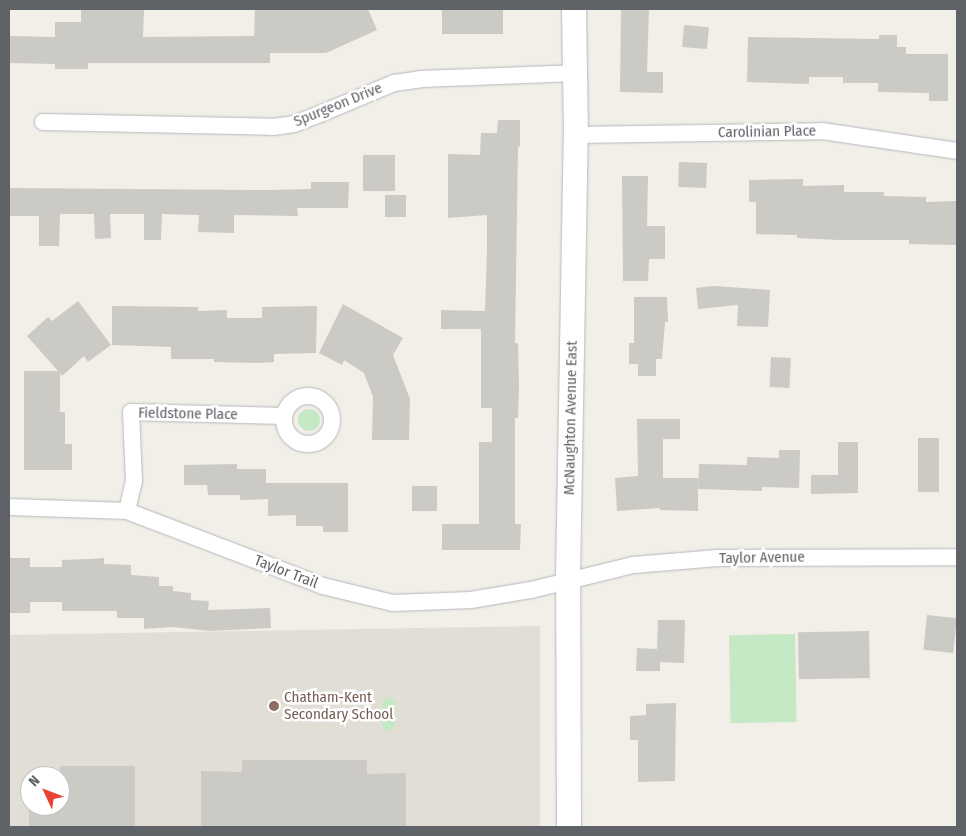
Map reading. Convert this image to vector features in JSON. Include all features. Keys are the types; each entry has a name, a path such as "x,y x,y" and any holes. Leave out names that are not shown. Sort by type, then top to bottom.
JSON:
{"main road":[{"name":"McNaughton Avenue East","path":"569,827 568,580 576,135 574,9"}],"street":[{"name":"Spurgeon Drive","path":"42,122 273,127 294,124 316,116 394,83 421,79 574,73"},
{"name":"Carolinian Place","path":"576,135 822,131 957,151"},
{"name":"Fieldstone Place","path":"127,511 134,481 131,412 284,416"},
{"name":"Taylor Trail","path":"9,507 127,511 322,586 393,603 419,604 471,600 531,590 568,580"},
{"name":"Taylor Avenue","path":"568,580 633,565 718,558 957,558"}],"shaded area":[{"name":"Chatham-Kent Secondary School","path":"540,626 540,827 9,827 9,635"}],"green space":[{"path":"309,409 317,412 320,420 317,428 309,431 301,428 298,420 301,412"},
{"path":"795,634 797,722 731,723 729,635"},
{"path":"387,697 391,697 396,703 395,725 391,731 385,730 382,724 382,702"}],"building":[{"path":"81,9 144,9 143,37 254,36 255,9 368,9 377,30 326,53 270,53 270,63 88,63 88,69 55,69 55,64 9,63 9,36 55,37 55,22 81,22"},
{"path":"442,9 503,9 503,34 442,34"},
{"path":"621,9 649,9 647,72 663,72 663,93 620,92"},
{"path":"684,25 709,27 707,49 682,47"},
{"path":"879,35 897,35 897,47 906,47 906,54 948,54 948,101 929,101 929,93 878,92 878,83 843,83 843,77 809,77 809,84 747,82 748,37 879,39"},
{"path":"498,120 520,120 515,343 518,343 519,387 518,418 515,418 515,524 521,524 520,550 442,550 442,524 479,524 479,442 492,442 492,408 481,408 481,329 441,329 441,310 485,311 487,215 448,218 448,154 480,155 481,133 497,133"},
{"path":"363,155 395,155 395,191 363,191"},
{"path":"679,162 707,163 706,188 678,187"},
{"path":"622,176 648,176 647,226 665,226 665,259 649,259 648,281 623,281"},
{"path":"803,179 803,186 844,185 844,192 884,192 884,196 926,197 926,202 957,201 957,245 909,244 909,240 839,240 797,238 797,235 756,234 756,202 749,202 749,180"},
{"path":"311,182 349,182 348,208 297,208 298,216 234,215 234,233 198,232 199,215 162,214 161,240 144,240 144,214 110,214 111,238 95,239 94,214 60,214 59,246 39,246 39,216 9,216 9,188 266,190 311,189"},
{"path":"385,195 406,195 406,217 385,217"},
{"path":"714,286 770,290 768,327 737,326 738,305 698,309 696,288"},
{"path":"634,297 667,297 668,322 665,322 662,359 656,359 656,376 638,376 638,364 629,364 629,343 634,343"},
{"path":"78,301 111,345 88,362 84,356 62,376 60,373 60,412 65,412 65,444 72,444 72,470 24,470 24,371 58,371 27,336 48,317 52,321"},
{"path":"343,304 403,338 393,355 410,399 409,440 372,440 373,397 364,373 344,360 342,365 319,353"},
{"path":"112,306 198,307 198,311 227,310 227,318 262,318 262,307 317,306 316,353 274,354 274,362 258,363 214,362 214,359 171,359 171,347 112,345"},
{"path":"771,357 791,358 789,388 769,387"},
{"path":"637,419 680,419 680,439 663,439 663,478 698,478 698,511 660,510 660,508 617,511 615,478 638,476"},
{"path":"918,438 939,438 939,492 918,492"},
{"path":"838,442 858,442 858,493 811,494 811,475 838,475"},
{"path":"779,450 800,450 799,488 762,487 762,491 698,489 699,464 747,465 747,457 779,458"},
{"path":"237,464 237,469 266,469 266,483 348,483 348,532 323,532 323,526 296,526 296,515 268,516 268,499 240,500 240,495 208,495 207,485 184,485 184,465"},
{"path":"412,486 437,486 437,511 412,511"},
{"path":"9,558 30,558 30,567 62,567 62,560 104,558 104,564 131,565 131,575 159,577 159,586 173,586 173,591 191,593 191,600 209,601 208,610 270,608 271,628 210,631 172,627 144,629 144,618 117,618 117,611 62,611 62,602 30,602 30,613 9,613"},
{"path":"927,615 957,618 953,653 923,650"},
{"path":"658,620 685,620 684,663 660,662 660,671 636,671 637,648 657,649"},
{"path":"869,631 870,678 799,679 798,632"},
{"path":"676,703 675,781 638,782 638,740 630,740 630,716 646,715 646,704"},
{"path":"242,760 367,760 367,774 406,773 406,827 201,827 201,771 242,772"},
{"path":"70,766 135,766 135,827 29,827 29,816 70,816"}],"place":[{"name":"Chatham-Kent Secondary School","path":"274,706"}]}
